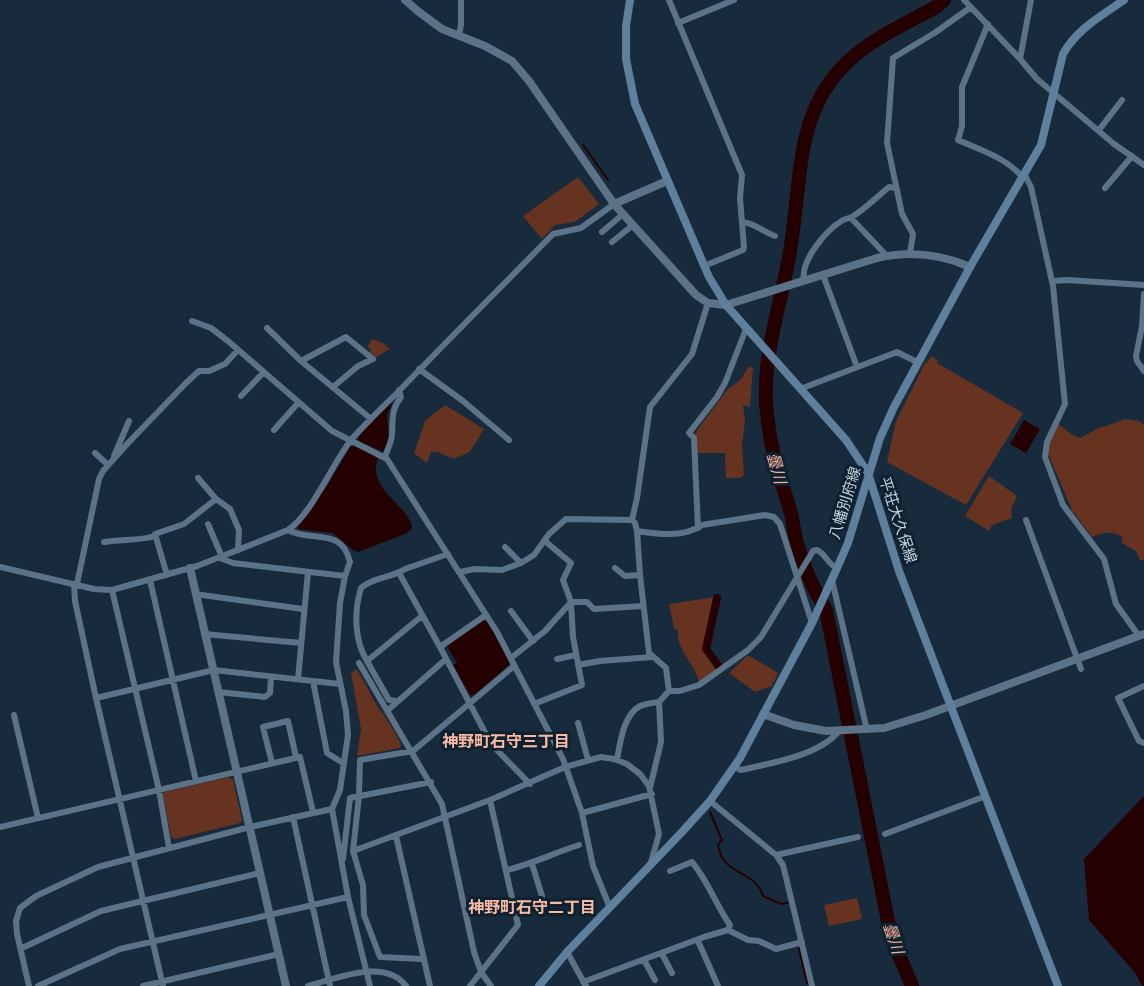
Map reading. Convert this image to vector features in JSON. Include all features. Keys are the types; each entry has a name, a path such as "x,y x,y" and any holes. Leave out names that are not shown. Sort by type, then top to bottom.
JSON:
{"main road":[{"name":"平荘大久保線","path":"630,0 626,42 630,84 643,126 709,277 726,305 846,440 868,472 899,571 1058,986"},
{"name":"八幡別府線","path":"539,986 567,952 710,801 734,767 812,623 832,580 848,543 868,472 885,428 917,362 969,267 1041,145 1059,65 1069,44 1084,28 1123,1"}],"street":[{"path":"405,0 431,22 504,55 519,68 614,204 684,284 708,303 726,305 886,256 910,253 952,260 969,267"},
{"path":"459,35 461,0"},
{"path":"669,0 742,175 740,198 745,244 743,250 705,266"},
{"path":"678,23 734,0"},
{"path":"1020,59 1031,0"},
{"path":"910,253 914,234 902,214 887,144 893,58 936,32 967,3 1037,79 1144,165"},
{"path":"988,24 962,87 962,126 958,140 999,158 1015,168 1030,187 1053,281 1065,404 1047,442 1045,457 1063,505 1104,559 1116,604 1142,635 1144,645"},
{"path":"1099,129 1122,100"},
{"path":"1105,188 1132,156"},
{"path":"0,567 99,590 112,590 221,558 288,530 296,523 319,491 351,441 553,234 581,228 614,204 667,181"},
{"path":"801,282 805,262 825,237 842,221 851,218 889,187 896,188"},
{"path":"602,232 623,214"},
{"path":"851,218 886,256"},
{"path":"742,222 750,223 761,231 775,236"},
{"path":"612,242 633,225"},
{"path":"823,275 857,367"},
{"path":"1053,281 1144,285"},
{"path":"1144,294 1142,326 1136,356 1137,362 1144,371"},
{"path":"669,691 666,668 649,652 637,531 632,520 639,488 650,407 692,354 708,303"},
{"path":"192,321 211,328 332,431 385,457 486,615 534,704 565,767 582,813 593,866 610,908"},
{"path":"267,328 301,361 371,419"},
{"path":"698,528 694,438 689,434 725,383 747,330"},
{"path":"277,338 282,332"},
{"path":"301,361 346,337 373,359 358,366 333,387"},
{"path":"162,983 96,698 75,601 75,584 99,478 158,411 199,371 209,371 225,364 237,351"},
{"path":"800,389 897,352 917,362"},
{"path":"419,369 463,401 509,440"},
{"path":"241,396 263,373"},
{"path":"385,457 392,435 391,416 401,397 399,390"},
{"path":"274,430 298,403"},
{"path":"110,464 129,421"},
{"path":"95,453 110,464"},
{"path":"198,478 216,499 230,509 239,530 238,550"},
{"path":"104,542 121,539 144,540 155,536 155,534 184,524 216,499"},
{"path":"637,531 666,534 693,531 702,525 765,515 774,517 780,524 812,623"},
{"path":"460,572 475,569 502,570 521,563 534,555 551,530 566,519 632,520"},
{"path":"1026,520 1082,669"},
{"path":"208,524 221,558 233,563 345,576"},
{"path":"288,530 298,534 334,538 349,556 350,562 340,603 336,662 346,711 348,735 340,790 332,809 348,897 370,986"},
{"path":"155,536 167,575"},
{"path":"534,704 582,685 573,638 571,602 563,580 571,563 545,541"},
{"path":"506,547 521,563"},
{"path":"617,760 623,734 633,713 640,706 659,702 669,691 680,691 699,685 748,650 761,636 813,551 821,552 831,566 837,568"},
{"path":"397,701 389,700 361,647 356,624 361,588 373,581 448,554"},
{"path":"190,568 286,986"},
{"path":"615,568 625,576 640,575"},
{"path":"298,679 308,572"},
{"path":"399,573 491,744 530,784"},
{"path":"150,580 196,781"},
{"path":"832,580 867,730"},
{"path":"112,590 159,790 169,848"},
{"path":"195,594 303,609"},
{"path":"511,658 545,631 571,602 587,602 594,609 643,606"},
{"path":"511,611 533,641"},
{"path":"440,647 486,615"},
{"path":"367,661 422,616"},
{"path":"204,634 301,644"},
{"path":"763,714 794,725 838,732 900,724 1142,635"},
{"path":"557,659 576,655"},
{"path":"578,665 652,657"},
{"path":"388,710 446,659"},
{"path":"359,663 442,804 474,952 481,972 491,986"},
{"path":"422,959 380,957 363,915 363,885 353,851 360,760 413,752 514,666"},
{"path":"96,698 214,670 340,684"},
{"path":"218,692 265,696 270,693 271,676"},
{"path":"313,681 327,753 343,763"},
{"path":"1144,686 1118,698 1139,741 1144,743"},
{"path":"651,792 661,742 659,702"},
{"path":"14,715 38,818"},
{"path":"272,763 263,727 288,721 296,757"},
{"path":"578,723 588,760"},
{"path":"734,767 741,770 797,756 831,740 838,732"},
{"path":"0,827 296,757 300,757 313,812"},
{"path":"353,851 490,800 565,767 601,757 617,760 640,774 651,792 659,834 651,864"},
{"path":"342,864 350,798 431,782"},
{"path":"582,813 651,792"},
{"path":"885,834 986,796"},
{"path":"470,986 518,925 490,800"},
{"path":"710,801 776,855 783,865 812,986"},
{"path":"29,986 16,921 20,908 27,901 98,867 250,827 332,809"},
{"path":"293,817 329,983"},
{"path":"396,836 422,959 430,986"},
{"path":"776,855 858,837"},
{"path":"507,870 532,864 553,853 579,845"},
{"path":"670,871 692,862 708,883 730,926 729,930"},
{"path":"532,864 542,896"},
{"path":"22,948 101,911 260,873"},
{"path":"38,986 120,949 348,897"},
{"path":"567,952 584,984 704,937 729,930 748,940 759,941 776,949 802,942"},
{"path":"698,941 718,986"},
{"path":"143,986 279,954"},
{"path":"662,954 672,973"},
{"path":"644,960 655,980"},
{"path":"308,986 329,983 375,970 392,974 402,980 406,986"}],"shaded area":[{"path":"578,177 599,204 575,222 555,225 542,239 523,216"},
{"path":"372,339 383,343 390,349 376,357 367,347"},
{"path":"931,356 938,360 937,363 1023,413 966,505 887,462 896,421 925,363"},
{"path":"749,366 753,368 750,407 743,405 744,475 740,478 726,478 725,453 697,453 695,433 727,390 741,379"},
{"path":"392,400 387,415 389,437 383,452 359,441 358,437"},
{"path":"445,405 484,429 470,452 454,459 431,452 427,463 414,453 425,421"},
{"path":"1124,419 1139,421 1144,425 1144,560 1140,560 1136,551 1122,543 1122,537 1114,533 1092,537 1072,510 1046,449 1058,424 1074,436 1081,438 1100,427"},
{"path":"1024,420 1040,429 1026,453 1010,444"},
{"path":"354,446 378,457 376,470 378,480 404,512 412,526 411,530 405,534 358,552 333,533 298,529 299,523 327,486 350,447"},
{"path":"989,476 1017,496 1011,509 1012,518 992,525 989,531 965,516"},
{"path":"715,597 705,649 718,669 699,682 680,644 669,604"},
{"path":"483,620 487,621 510,661 509,665 474,695 470,695 453,665 457,663 447,646"},
{"path":"748,655 778,673 772,686 755,692 729,673"},
{"path":"356,669 396,734 401,744 400,748 357,756 361,729 351,673"},
{"path":"228,777 233,780 242,820 240,823 175,839 171,837 164,792"},
{"path":"1144,796 1144,986 1142,986 1136,974 1089,920 1084,859"},
{"path":"857,898 862,919 829,926 824,905"}],"waterway":[{"name":"曇川","path":"912,986 891,936 826,610 802,559 775,460 767,418 766,382 771,341 789,259 802,157 811,118 819,99 840,69 852,58 879,38 936,7 944,0"},
{"path":"583,145 608,180"},
{"path":"717,598 706,649 720,668"},
{"path":"710,812 722,840 718,845 720,854 727,864 756,883 763,896 781,904 790,902"},
{"path":"799,949 807,983"}],"district":[{"name":"神野町石守三丁目","path":"506,741"},
{"name":"神野町石守二丁目","path":"532,907"}]}
